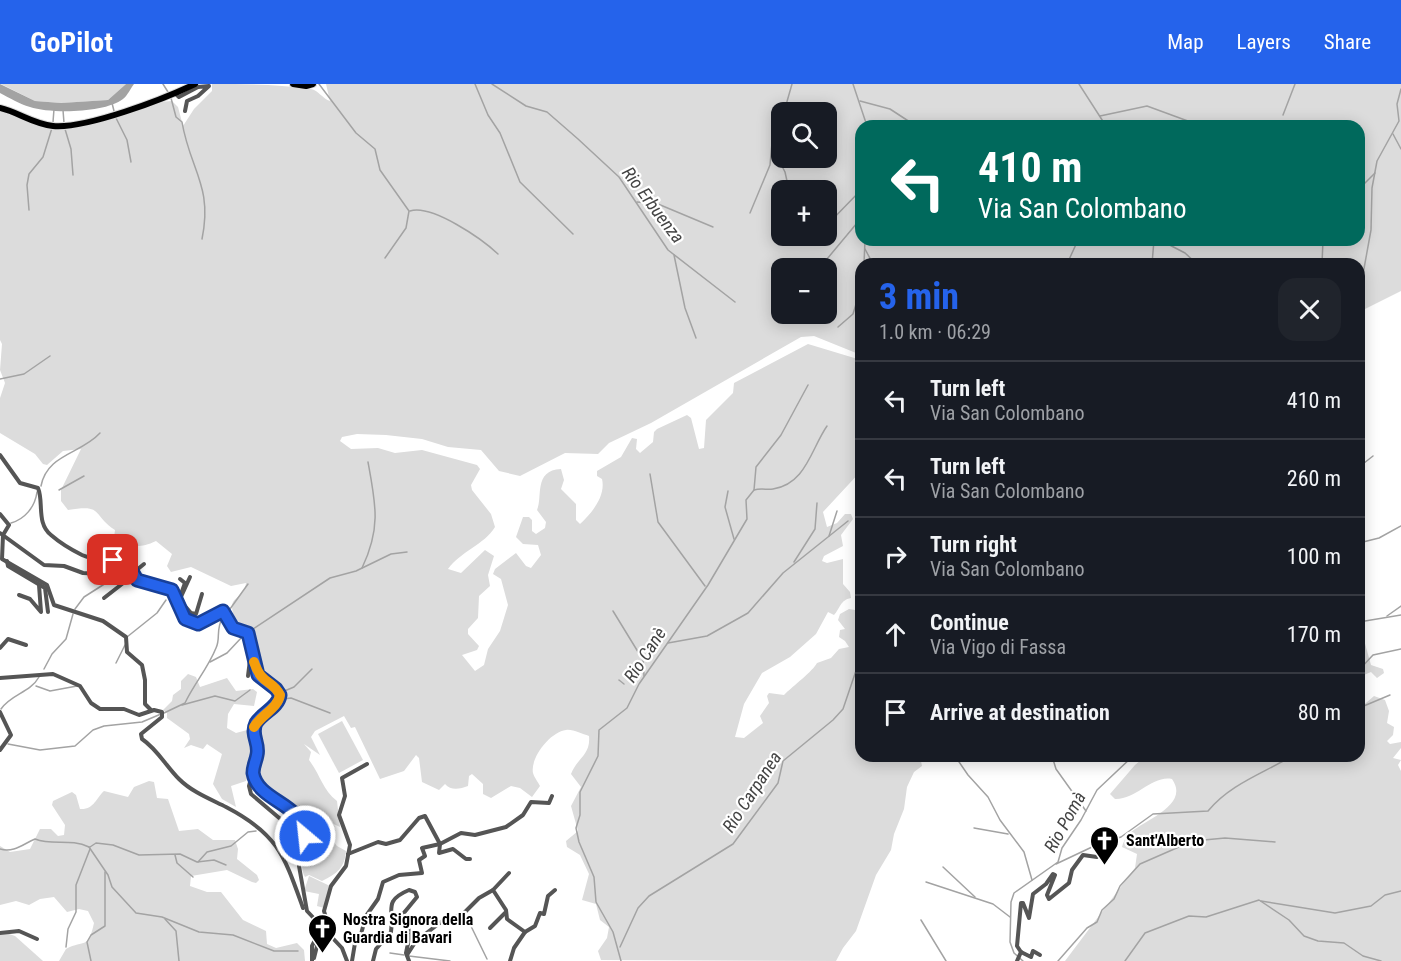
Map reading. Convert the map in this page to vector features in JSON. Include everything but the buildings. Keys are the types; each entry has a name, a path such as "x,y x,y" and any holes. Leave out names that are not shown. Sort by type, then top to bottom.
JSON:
{"main road":[{"path":"0,108 38,123 64,126 117,112 195,84"},
{"path":"293,84 306,86 313,84"}],"street":[{"path":"175,92 179,97 198,87 209,86 198,96 187,101 185,111"},
{"path":"0,455 20,483 38,488 42,497 41,517 51,535 82,555 104,561 113,560 129,566 132,575 137,580 170,588 190,613 196,614 202,594"},
{"path":"0,514 9,525 3,535 1,556 7,563 45,588 48,612"},
{"path":"3,535 44,565 64,566 83,573 132,575"},
{"path":"7,563 47,585 54,605 103,621 126,637 127,652 142,665 146,708 162,712 163,716 141,734 142,739 151,746 180,780 208,800 242,816 263,831 284,857 305,912 330,934 349,961"},
{"path":"104,598 144,564"},
{"path":"177,597 185,593 190,577"},
{"path":"177,597 186,583 180,579"},
{"path":"19,594 30,599 41,612 38,584"},
{"path":"177,597 182,614 192,623 203,622 220,612 226,612 233,628 248,633 251,652 260,677 280,695 276,704 262,715 253,730 258,754 249,786 251,794 291,828 284,844 284,857"},
{"path":"0,648 8,639 26,645"},
{"path":"248,676 251,652"},
{"path":"0,678 53,674 80,686 91,703 100,709 124,709 139,715 154,710"},
{"path":"0,712 11,735 0,750"},
{"path":"330,934 324,911 331,886 345,867 350,845 339,812 345,796 342,778 367,764"},
{"path":"253,770 261,788 294,812 305,828 299,866 304,901 309,915"},
{"path":"349,961 355,943 385,880 411,873 422,873 419,860 425,856 422,848 440,844 461,833 483,833 506,827 523,815 531,802 549,803 552,796"},
{"path":"348,854 378,842 386,844 400,840 423,816 428,818 440,844 440,853 453,849 466,859 470,859"},
{"path":"1040,956 1033,951 1032,957 1018,956 1021,902 1029,918 1033,894 1053,874 1055,875 1048,899 1069,883 1071,872 1081,857 1086,854 1097,857"},
{"path":"407,959 416,941 445,919 462,915 479,898 493,890 509,873"},
{"path":"373,961 376,949 391,932 391,902 395,897 409,890 415,892 417,897 403,914 410,936 407,959"},
{"path":"493,890 506,910 505,913 511,923 525,932"},
{"path":"510,961 514,948 525,932 535,926 540,913 544,914 548,896 555,890"},
{"path":"490,928 505,913"},
{"path":"313,961 312,946 321,928"},
{"path":"0,933 19,931 37,939"},
{"path":"313,961 315,946 330,934"}],"shaded area":[{"path":"0,84 35,101 61,103 108,100 126,84 134,84 125,97 115,104 91,110 51,111 22,104 0,93"},
{"path":"1,84 126,84 108,100 61,103 35,101"},
{"path":"212,84 286,86 314,90 330,101 326,84 1401,84 1401,291 1365,309 1365,258 855,258 855,353 814,336 801,337 651,423 609,443 598,454 565,453 520,476 499,471 481,450 448,447 422,439 386,435 357,434 342,437 340,441 351,449 378,448 395,453 422,450 477,465 480,469 471,485 472,490 491,514 495,527 485,539 459,557 448,569 461,573 485,550 494,556 488,575 490,586 479,596 478,618 468,629 468,634 479,646 477,650 462,655 475,671 484,665 488,649 500,631 508,605 501,579 493,574 495,569 516,553 526,566 531,568 541,555 538,545 523,544 516,537 523,517 529,517 532,520 532,531 536,534 545,528 546,522 537,510 541,485 546,474 561,469 564,480 561,489 576,504 576,520 580,524 589,515 602,492 602,479 597,476 597,471 621,457 632,438 637,439 636,449 640,453 653,442 654,432 657,429 687,415 691,418 699,449 704,448 706,420 733,393 734,383 808,344 855,358 855,477 823,512 827,527 837,523 845,514 851,514 853,519 841,535 843,546 824,556 822,561 827,563 843,559 843,584 850,592 851,598 842,603 834,615 828,612 816,634 790,657 762,673 744,704 735,737 744,738 763,723 760,716 769,703 767,696 769,693 784,695 817,663 831,658 839,649 849,647 839,637 840,630 845,629 838,620 840,614 849,609 855,610 855,762 921,762 922,766 914,772 907,787 904,809 894,834 891,850 876,875 856,931 836,961 601,960 598,951 607,938 609,927 600,920 596,904 582,900 589,874 580,855 567,847 566,841 578,831 571,806 581,787 571,774 588,748 589,736 566,730 554,735 542,747 533,767 533,773 540,786 532,797 520,788 511,786 491,798 483,794 483,784 472,774 469,776 468,786 459,789 450,788 445,784 439,790 422,782 419,758 416,755 404,771 380,779 355,727 351,728 344,716 315,731 311,737 320,755 304,744 311,752 309,760 328,792 337,801 340,827 325,820 320,826 337,846 346,851 345,857 336,873 322,881 309,875 305,877 302,865 307,839 306,827 297,812 261,785 256,774 260,750 256,727 282,699 276,686 260,670 249,629 236,622 233,613 233,602 241,594 246,583 231,586 191,567 171,572 167,566 172,554 156,541 117,550 113,546 115,530 96,512 87,508 68,510 61,501 61,490 81,449 63,451 47,465 43,464 35,454 0,433 0,398 5,383 0,370 2,344 0,340 0,111 49,129 71,129 159,102 172,101 178,107 183,126 194,109 212,91"},
{"path":"1365,644 1371,665 1383,669 1384,673 1377,678 1371,672 1365,674"},
{"path":"188,674 196,677 200,687 227,678 236,691 253,689 257,692 254,706 234,704 228,714 227,728 236,733 251,729 255,755 246,781 231,786 236,807 222,799 213,784 222,754 207,744 203,749 191,745 184,748 190,739 189,734 167,718 167,713 163,710 172,701 173,695 181,689 181,681"},
{"path":"1374,696 1385,700 1389,711 1387,723 1394,727 1393,735 1387,741 1390,744 1401,742 1401,748 1393,758 1401,760 1398,765 1401,771 1401,961 1065,961 1135,868 1137,854 1122,847 1128,835 1162,812 1175,797 1176,789 1172,779 1165,779 1130,796 1115,799 1110,794 1135,765 1139,762 1365,762 1365,704"},
{"path":"342,721 363,760 339,773 318,734"},
{"path":"149,781 154,782 157,798 168,799 179,831 198,829 213,840 235,840 238,849 237,859 257,875 259,880 256,883 252,882 227,870 191,876 190,886 207,892 221,892 243,920 266,931 267,944 276,948 297,943 304,950 305,961 59,961 66,949 85,942 90,937 94,923 88,911 79,909 67,912 54,897 40,899 29,905 16,901 0,905 0,846 10,852 30,849 40,829 51,829 58,836 64,835 65,825 52,805 53,801 72,792 76,795 80,809 85,809 92,806 104,791 128,797 134,787"},
{"path":"309,876 330,886 324,908 317,906 319,894 304,891"},
{"path":"0,931 15,936 43,961 0,961"}],"waterway":[{"path":"163,84 168,92"},
{"path":"319,84 356,133 375,149 380,170 409,211 406,228 385,258"},
{"path":"475,84 488,115 500,133 520,182 573,234"},
{"name":"Rio Erbuenza","path":"492,84 526,106 547,112 578,139 619,177 668,250 735,302"},
{"path":"787,102 792,84"},
{"path":"853,84 865,120"},
{"path":"1079,84 1102,120"},
{"path":"1283,115 1295,84"},
{"path":"1365,263 1371,230 1372,188 1377,161 1399,121 1397,104 1401,89"},
{"path":"171,98 176,117 182,122 203,191 205,221 202,239"},
{"path":"860,101 890,109 907,120"},
{"path":"112,103 114,111"},
{"path":"1100,116 1147,106 1185,120"},
{"path":"53,122 54,109"},
{"path":"63,110 64,123"},
{"path":"116,118 127,140 131,162"},
{"path":"29,210 27,185 29,174 43,157 52,128"},
{"path":"65,129 71,149 73,175"},
{"path":"1393,134 1401,149"},
{"path":"750,213 770,165 771,154"},
{"path":"783,168 787,180"},
{"path":"1365,183 1375,173"},
{"path":"837,215 855,196"},
{"path":"637,202 658,204 713,227"},
{"path":"410,211 419,210 431,213 456,224 498,254"},
{"path":"828,258 855,225"},
{"path":"864,258 865,246"},
{"path":"1070,258 1075,246"},
{"path":"1152,258 1154,246"},
{"path":"1172,246 1190,258"},
{"path":"1322,258 1323,246"},
{"path":"865,249 870,258"},
{"path":"674,255 685,308 696,338"},
{"path":"838,327 853,314 855,308"},
{"path":"0,379 24,374 50,356"},
{"name":"Rio Canè","path":"621,961 613,932 596,902 594,877 579,842 576,828 580,815 580,792 598,756 599,730 627,708 639,684 708,585 747,519 746,500 754,490 756,467 781,435 808,385"},
{"path":"754,490 773,489 793,480 806,464 827,426"},
{"path":"41,486 44,475 50,467 100,433"},
{"path":"1365,462 1373,456"},
{"path":"362,568 372,541 375,516 368,462"},
{"path":"650,474 658,522 705,586"},
{"path":"59,490 84,476"},
{"path":"728,491 725,507 734,539"},
{"path":"11,523 21,519 28,512 37,492"},
{"path":"794,562 815,529 817,503"},
{"path":"829,536 837,511"},
{"path":"668,643 707,636 748,613 783,573 848,521"},
{"path":"1365,542 1379,538 1401,526"},
{"path":"250,631 330,578 356,571 391,554 407,552"},
{"path":"121,573 133,561"},
{"path":"75,609 84,597 117,576"},
{"path":"230,609 248,584"},
{"path":"127,637 157,613 166,600"},
{"path":"1387,616 1401,606"},
{"path":"613,611 643,660 644,676"},
{"path":"44,669 52,654 66,639 73,614"},
{"path":"1365,621 1401,615"},
{"path":"164,713 185,703 216,648 223,616"},
{"path":"210,662 227,653 242,637"},
{"path":"116,663 125,645"},
{"path":"1365,664 1373,655 1401,649"},
{"path":"282,692 294,687 312,669"},
{"name":"Rio Carpanea","path":"620,947 638,908 649,896 733,844 778,783 783,761 843,709 855,674"},
{"path":"1,709 10,700 31,687 39,677"},
{"path":"619,680 624,684"},
{"path":"36,686 50,691 77,686"},
{"path":"182,705 215,696 235,701 250,690"},
{"path":"1365,705 1390,695"},
{"path":"283,699 291,698 330,713"},
{"path":"8,744 40,750 75,746 93,730 104,726 142,722 161,714"},
{"path":"959,762 988,797 1000,820 1024,852 1032,880"},
{"path":"1054,762 1056,769 1086,811"},
{"name":"Rio Pomà","path":"1023,961 1014,953 1010,942 1011,902 1014,893 1058,862 1062,848 1081,820 1097,790 1127,762"},
{"path":"1056,864 1092,847 1121,837 1153,814 1208,811 1226,793 1281,762"},
{"path":"974,828 1008,834"},
{"path":"198,862 207,852 231,846 248,832 256,831"},
{"path":"1058,961 1087,928 1097,922 1102,910 1114,899 1120,886 1140,864 1188,843 1204,840 1225,838 1275,842"},
{"path":"0,849 14,849 35,839 82,844 89,847"},
{"path":"90,847 96,843 113,845 139,855 180,854 197,862 214,860 226,865"},
{"path":"89,847 108,875 112,887 136,913 162,917 199,932 233,935 274,951 298,951"},
{"path":"66,947 68,929 76,912 76,885 90,849"},
{"path":"175,855 177,863 193,877"},
{"path":"943,867 975,897"},
{"path":"91,961 87,942 91,935 105,926 105,872"},
{"path":"926,882 993,904 1010,917"},
{"path":"1261,901 1335,913 1371,906 1385,895 1401,891"},
{"path":"1125,961 1145,933 1189,916 1206,917 1259,900 1289,920 1304,936 1318,941 1344,943 1363,956 1381,961"},
{"path":"467,918 487,959"},
{"path":"165,919 176,931 179,961"},
{"path":"921,920 946,961"},
{"path":"390,953 404,955"},
{"path":"409,956 450,961"}],"slow traffic":[{"path":"254,662 258,675 280,695 276,704 262,715 254,727"}],"place":[{"name":"Sant'Alberto","path":"1105,866"},
{"name":"Nostra Signora della Guardia di Bavari","path":"322,954"}],"route":[{"path":"113,560 129,566 137,580 143,583 170,588 185,619 192,623 198,624 223,611 226,612 233,628 248,633 249,646 258,675 280,695 276,704 262,715 253,730 258,749 253,770 255,778 261,788 301,819 305,828 305,836"}]}
